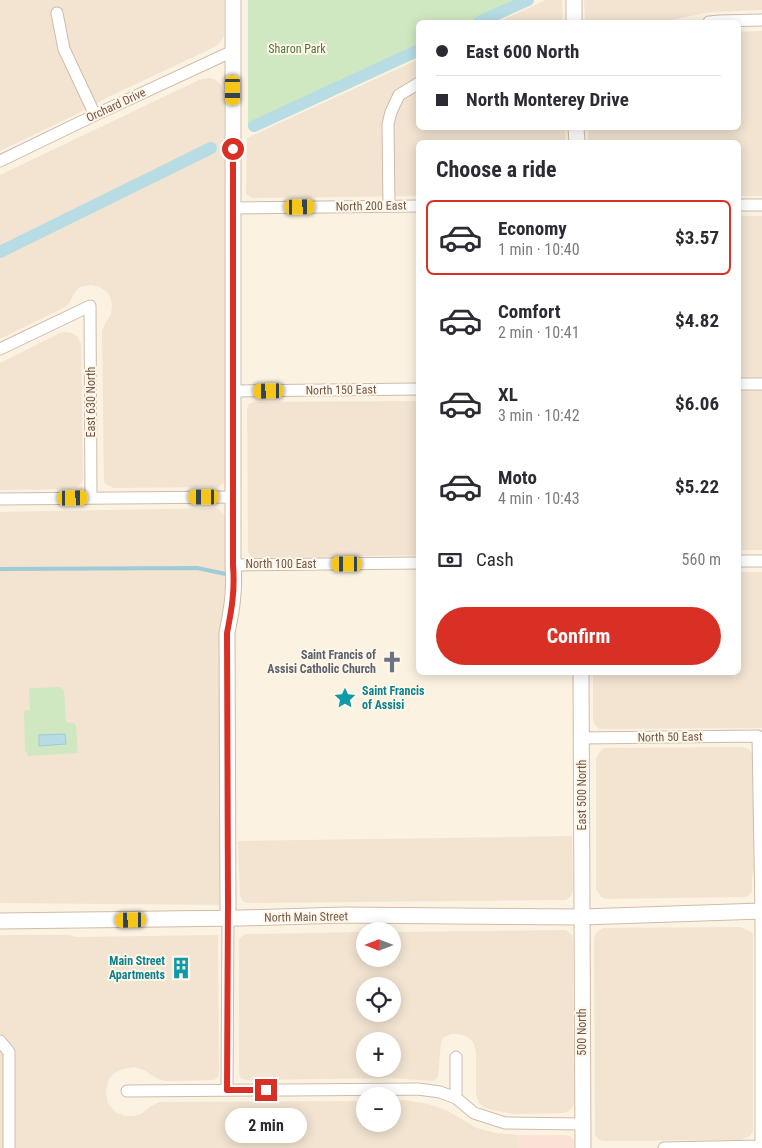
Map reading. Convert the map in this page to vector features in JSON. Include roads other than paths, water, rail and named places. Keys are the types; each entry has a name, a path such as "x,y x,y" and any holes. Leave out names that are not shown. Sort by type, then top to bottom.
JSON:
{"street":[{"path":"227,1090 227,633 233,605 234,585 233,0"},
{"path":"574,0 574,20"},
{"path":"57,13 64,49 95,115"},
{"path":"741,20 762,20"},
{"name":"Orchard Drive","path":"0,161 233,50"},
{"path":"389,206 388,124 399,95 416,85"},
{"path":"741,205 762,205"},
{"name":"North 200 East","path":"233,208 416,206"},
{"name":"East 630 North","path":"0,349 90,306 91,498"},
{"path":"741,384 762,384"},
{"name":"North 150 East","path":"234,391 416,389"},
{"path":"0,499 234,497"},
{"path":"741,561 762,560"},
{"name":"North 100 East","path":"233,565 416,563"},
{"name":"East 500 North","path":"581,675 582,916"},
{"name":"North 50 East","path":"581,738 758,736 762,911"},
{"path":"664,1148 762,1146 762,911"},
{"name":"North Main Street","path":"0,921 344,915 582,916 762,911"},
{"name":"500 North","path":"582,916 583,1148"},
{"path":"0,1041 9,1052 9,1148"},
{"path":"456,1057 456,1098"},
{"path":"127,1091 418,1089 440,1092 456,1098 474,1113 505,1123 582,1124"}],"water":[{"path":"65,734 66,744 39,746 39,735"}],"waterway":[{"path":"483,20 528,0"},
{"path":"254,126 416,51"},
{"path":"0,252 211,148"},
{"path":"0,569 197,568 226,574"}],"place":[{"name":"Saint Francis of Assisi Catholic Church","path":"392,662"},
{"name":"Saint Francis of Assisi","path":"345,698"},
{"name":"Main Street Apartments","path":"181,968"}],"park label":[{"name":"Sharon Park","path":"297,49"}]}
